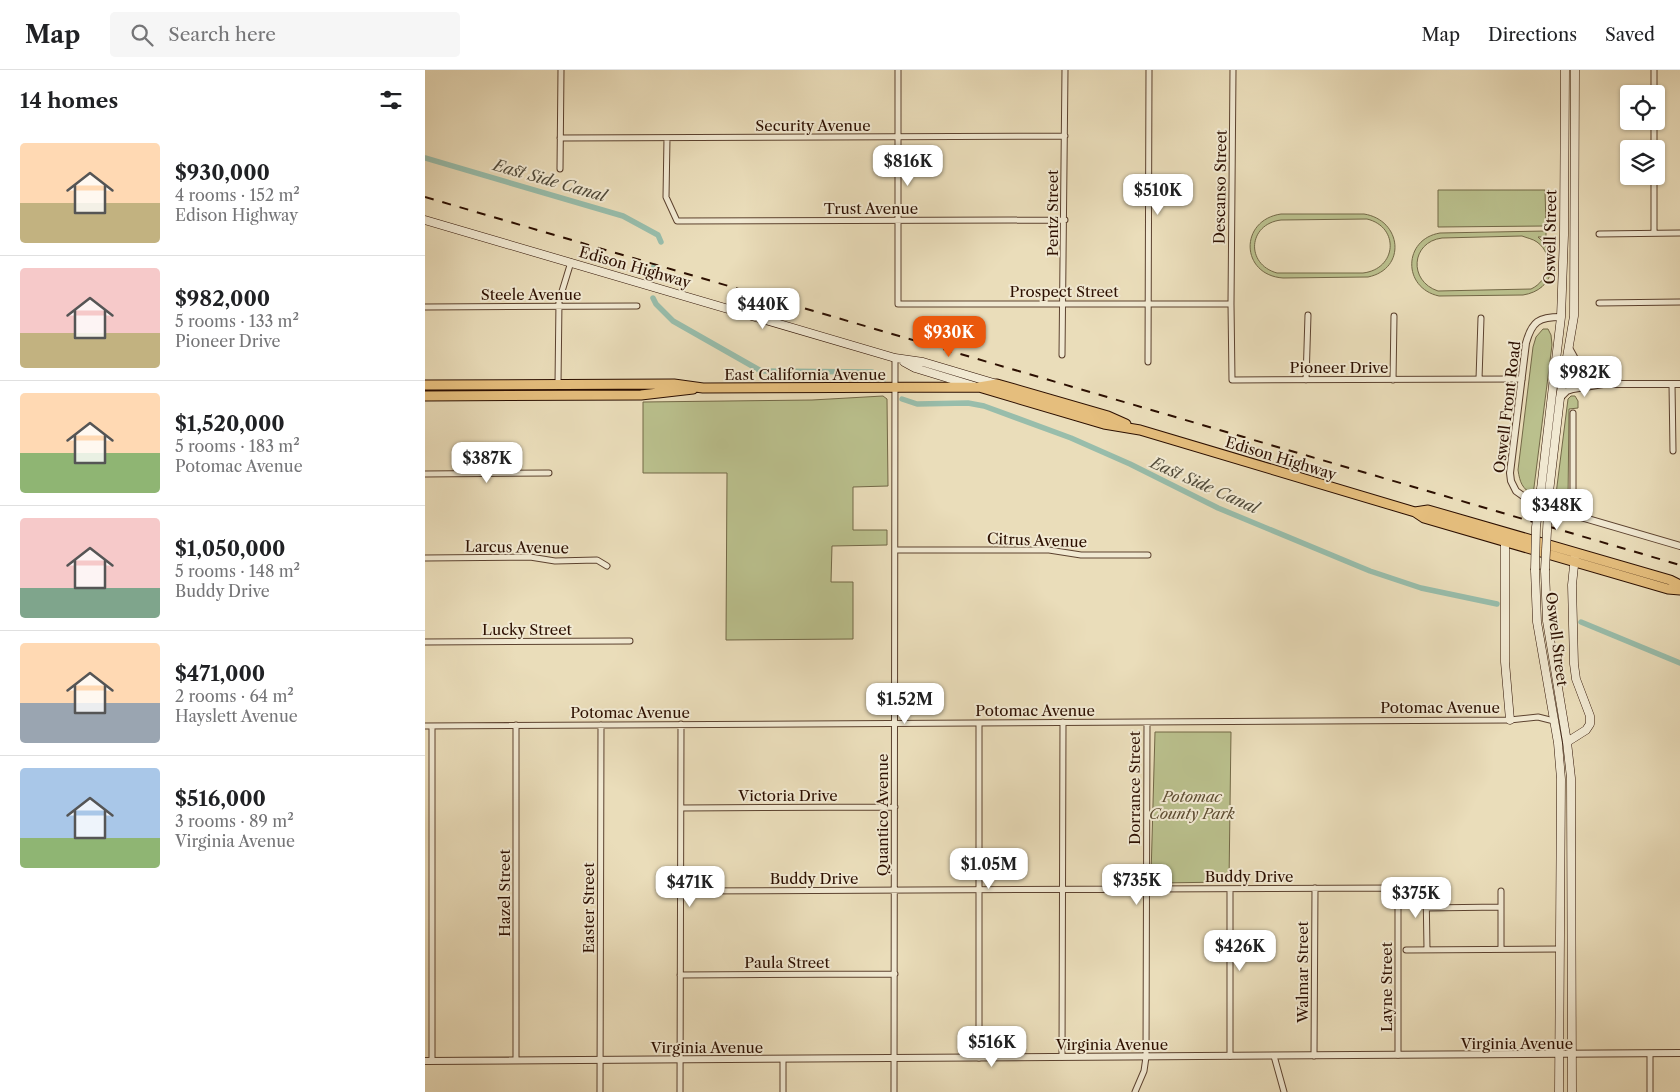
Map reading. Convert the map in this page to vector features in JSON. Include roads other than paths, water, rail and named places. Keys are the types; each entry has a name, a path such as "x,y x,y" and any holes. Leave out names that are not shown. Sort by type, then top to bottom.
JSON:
{"main road":[{"name":"Oswell Street","path":"1559,1092 1561,779 1554,721 1537,622 1535,570 1536,527 1561,317 1564,235 1565,70"},
{"name":"Oswell Street","path":"1572,1092 1571,788 1567,742 1547,621 1545,570 1549,492 1560,398 1574,316 1575,70"},
{"name":"Edison Highway","path":"425,220 895,358 923,362 1108,416 1140,430 1415,512 1424,518 1667,589 1680,590"},
{"name":"Edison Highway","path":"895,358 915,368 1104,424 1140,430"},
{"path":"502,395 520,390 555,388 558,384"},
{"name":"East California Avenue","path":"425,385 674,384 703,388 896,388 979,387 997,384"},
{"name":"East California Avenue","path":"425,396 641,395 673,393 703,388"},
{"name":"Edison Highway","path":"1415,512 1428,510 1508,532 1670,580 1680,585"},
{"path":"1508,532 1505,542 1505,662 1510,720"},
{"name":"Oswell Street","path":"1567,742 1586,730 1590,724 1590,716 1576,679 1574,664 1573,562 1576,552"},
{"path":"1561,865 1565,870 1572,920"}],"street":[{"path":"560,169 561,70"},
{"path":"898,70 898,220"},
{"name":"Pentz Street","path":"1063,355 1065,70"},
{"path":"1148,362 1149,70"},
{"name":"Descanso Street","path":"1231,304 1233,70"},
{"path":"1654,70 1654,85"},
{"name":"Security Avenue","path":"560,138 1065,136"},
{"name":"Trust Avenue","path":"667,138 666,197 677,221 1065,220"},
{"path":"1654,185 1654,233"},
{"name":"Prospect Street","path":"898,220 898,304 1231,304"},
{"path":"1599,234 1680,233"},
{"path":"558,384 559,301 571,262"},
{"path":"1599,303 1680,302"},
{"name":"Pioneer Drive","path":"1231,304 1232,380 1521,379"},
{"name":"Steele Avenue","path":"425,307 637,306"},
{"path":"1306,380 1308,315"},
{"path":"1393,380 1394,316"},
{"name":"Oswell Front Road","path":"1561,317 1548,317 1535,322 1529,331 1521,379 1510,473 1511,481 1516,491 1521,496 1543,507 1680,546"},
{"path":"1479,379 1481,318"},
{"path":"1569,348 1581,378 1603,384"},
{"name":"Quantico Avenue","path":"894,1092 895,358"},
{"path":"1560,398 1567,391 1573,389 1603,384 1680,384"},
{"path":"1672,384 1673,451"},
{"path":"1571,515 1573,502 1573,413"},
{"path":"425,474 549,473"},
{"name":"Citrus Avenue","path":"895,550 1049,550 1081,555 1148,555"},
{"name":"Larcus Avenue","path":"425,558 530,557 555,561 597,560 607,566"},
{"name":"Lucky Street","path":"425,642 630,640"},
{"name":"Potomac Avenue","path":"425,726 1510,720 1538,718 1554,721"},
{"path":"1063,722 1063,1057"},
{"name":"Dorrance Street","path":"1135,1092 1144,1071 1146,1057 1147,722"},
{"path":"979,723 979,1058"},
{"name":"Easter Street","path":"600,1092 601,724"},
{"path":"680,1092 681,724"},
{"name":"Hazel Street","path":"516,725 516,1060"},
{"path":"429,1061 432,726"},
{"name":"Victoria Drive","path":"681,808 895,807"},
{"name":"Walmar Street","path":"1314,1056 1315,888"},
{"name":"Buddy Drive","path":"681,891 1398,888"},
{"name":"Layne Street","path":"1398,888 1398,1055"},
{"path":"1426,888 1427,950"},
{"path":"1230,889 1230,1056"},
{"path":"1501,891 1501,949"},
{"path":"1426,908 1501,907"},
{"path":"1406,950 1559,948"},
{"name":"Paula Street","path":"680,975 895,974"},
{"path":"1650,1054 1650,1092"},
{"name":"Virginia Avenue","path":"429,1061 1680,1054"},
{"path":"1274,1056 1284,1092"},
{"path":"783,1059 783,1092"}],"waterway":[{"name":"East Side Canal","path":"425,158 623,216 658,235 661,242"},
{"name":"East Side Canal","path":"653,277 654,266"},
{"name":"East Side Canal","path":"653,298 656,304 673,321 761,371 872,372 883,380"},
{"name":"East Side Canal","path":"902,399 917,404 968,403 984,406 1071,438 1130,464 1218,508 1370,571 1421,588 1497,604"},
{"name":"East Side Canal","path":"1581,622 1680,663"}],"railway":[{"path":"425,197 1680,565"}],"park label":[{"name":"Potomac County Park","path":"1192,804"}]}
